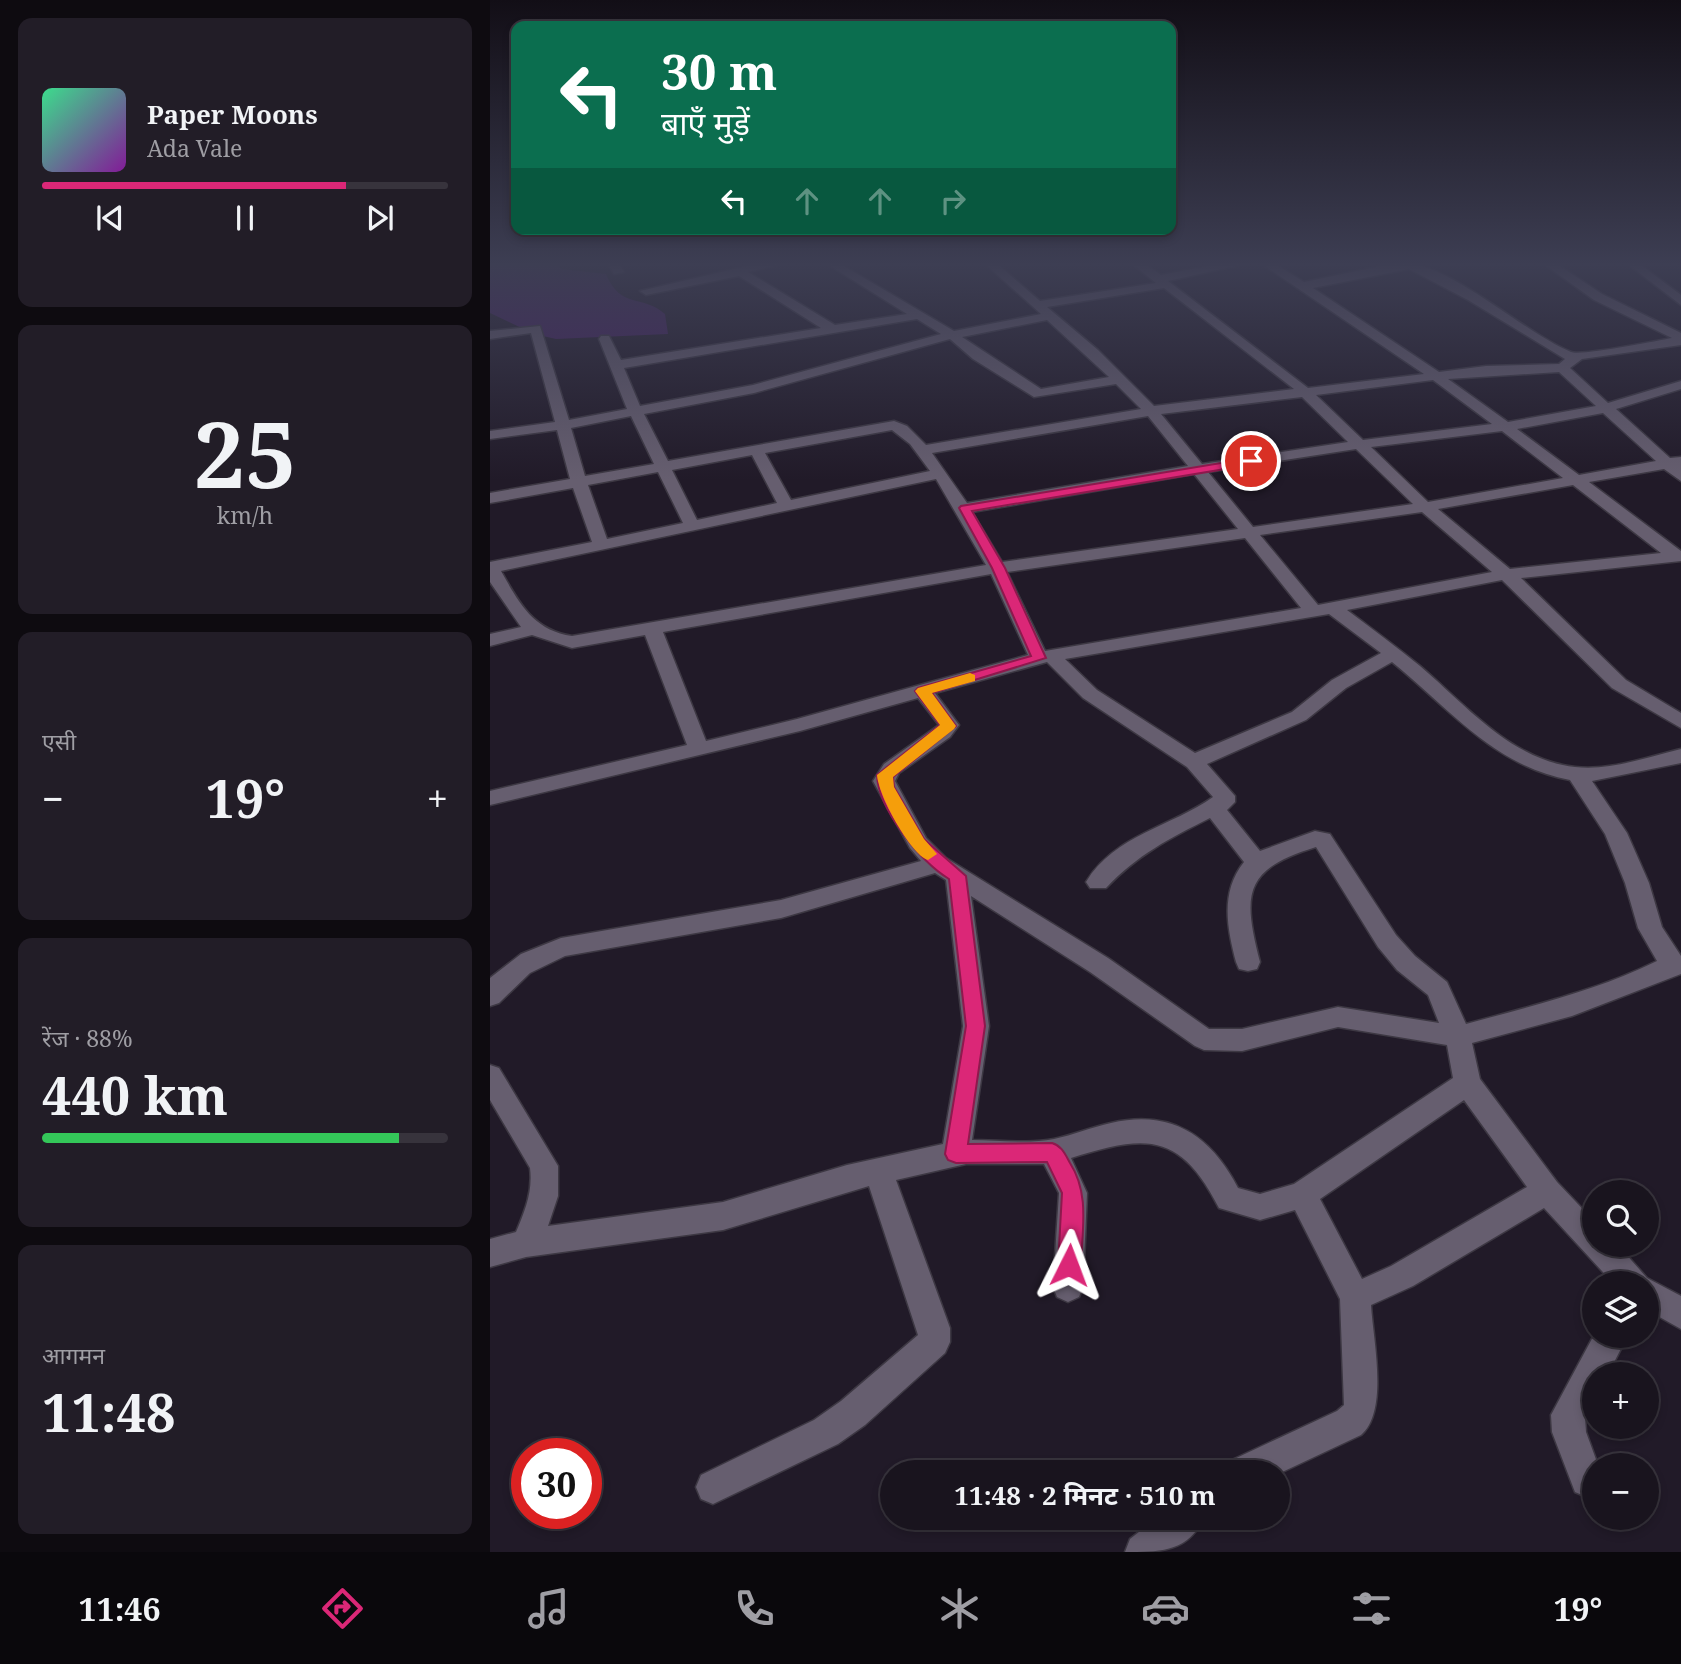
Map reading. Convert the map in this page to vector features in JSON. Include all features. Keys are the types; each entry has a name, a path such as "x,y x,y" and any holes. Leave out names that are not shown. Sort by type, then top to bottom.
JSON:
{"street":[{"path":"538,334 579,482 601,544"},
{"path":"617,365 813,334"},
{"path":"1069,334 1151,411 1196,470 1313,611"},
{"path":"1234,334 1305,392 1425,507 1502,575 1532,596 1619,684 1681,722"},
{"path":"1376,334 1440,377 1679,557"},
{"path":"1526,334 1567,363 1603,407 1674,462 1681,476"},
{"path":"490,435 636,412 782,382 952,335 978,356 1039,394 1074,423"},
{"path":"605,339 636,412 692,524"},
{"path":"924,450 1151,411 1567,363 1681,340"},
{"path":"1039,394 1119,379"},
{"path":"965,508 1361,444 1505,426 1603,407 1681,385"},
{"path":"490,498 888,424 898,427 924,450 965,508 1045,657 1090,694 1194,762 1224,796 1224,802 1149,839 1120,859 1098,882"},
{"path":"756,449 786,506"},
{"path":"940,474 490,568 531,630 553,640 572,642 999,568 1425,507 1674,462"},
{"path":"490,798 699,749 1045,657 1334,608 1502,575 1679,557"},
{"path":"1334,608 1512,754 1529,763 1577,774 1596,774 1681,757"},
{"path":"652,628 699,749"},
{"path":"490,640 531,630"},
{"path":"1194,762 1299,716 1339,684 1393,654"},
{"path":"923,691 949,726 891,769 884,781 918,843 948,870 1099,965 1204,1039 1242,1040 1338,1017 1458,1036 1572,1006 1627,987 1677,965 1650,928 1637,883 1616,833 1577,774"},
{"path":"1213,807 1257,863"},
{"path":"1248,962 1238,922 1239,898 1257,863 1315,839 1322,839 1387,941 1406,963 1438,989 1458,1036 1467,1083 1548,1191 1582,1228"},
{"path":"490,996 506,974 533,958 561,947 781,909 948,870"},
{"path":"948,870 976,1026 956,1154"},
{"path":"490,1076 544,1166 547,1179 546,1190 526,1243"},
{"path":"490,1253 526,1243 723,1216 878,1171 956,1154 1052,1152 1125,1130 1157,1130 1205,1158 1229,1199 1260,1207 1302,1195 1467,1083"},
{"path":"1052,1152 1071,1183 1073,1193 1068,1287"},
{"path":"713,1487 826,1432 853,1413 934,1342 934,1328 878,1171"},
{"path":"1354,1297 1402,1276 1548,1191"},
{"path":"1268,1460 1356,1417 1362,1393 1354,1297 1302,1195"},
{"path":"1609,1257 1623,1271"},
{"path":"1659,1300 1681,1314"},
{"path":"1582,1467 1569,1432 1569,1415 1605,1348"},
{"path":"1143,1552 1171,1530"}],"shaded area":[{"path":"536,334 658,334 556,339"}],"slow traffic":[{"path":"928,854 918,843 886,787 885,775 949,726 923,691 970,678"}],"route":[{"path":"1069,1265 1073,1193 1071,1183 1052,1152 956,1154 976,1026 957,876 938,864 918,843 886,787 885,775 949,726 923,691 1039,658 999,568 965,508 1251,461"}]}
